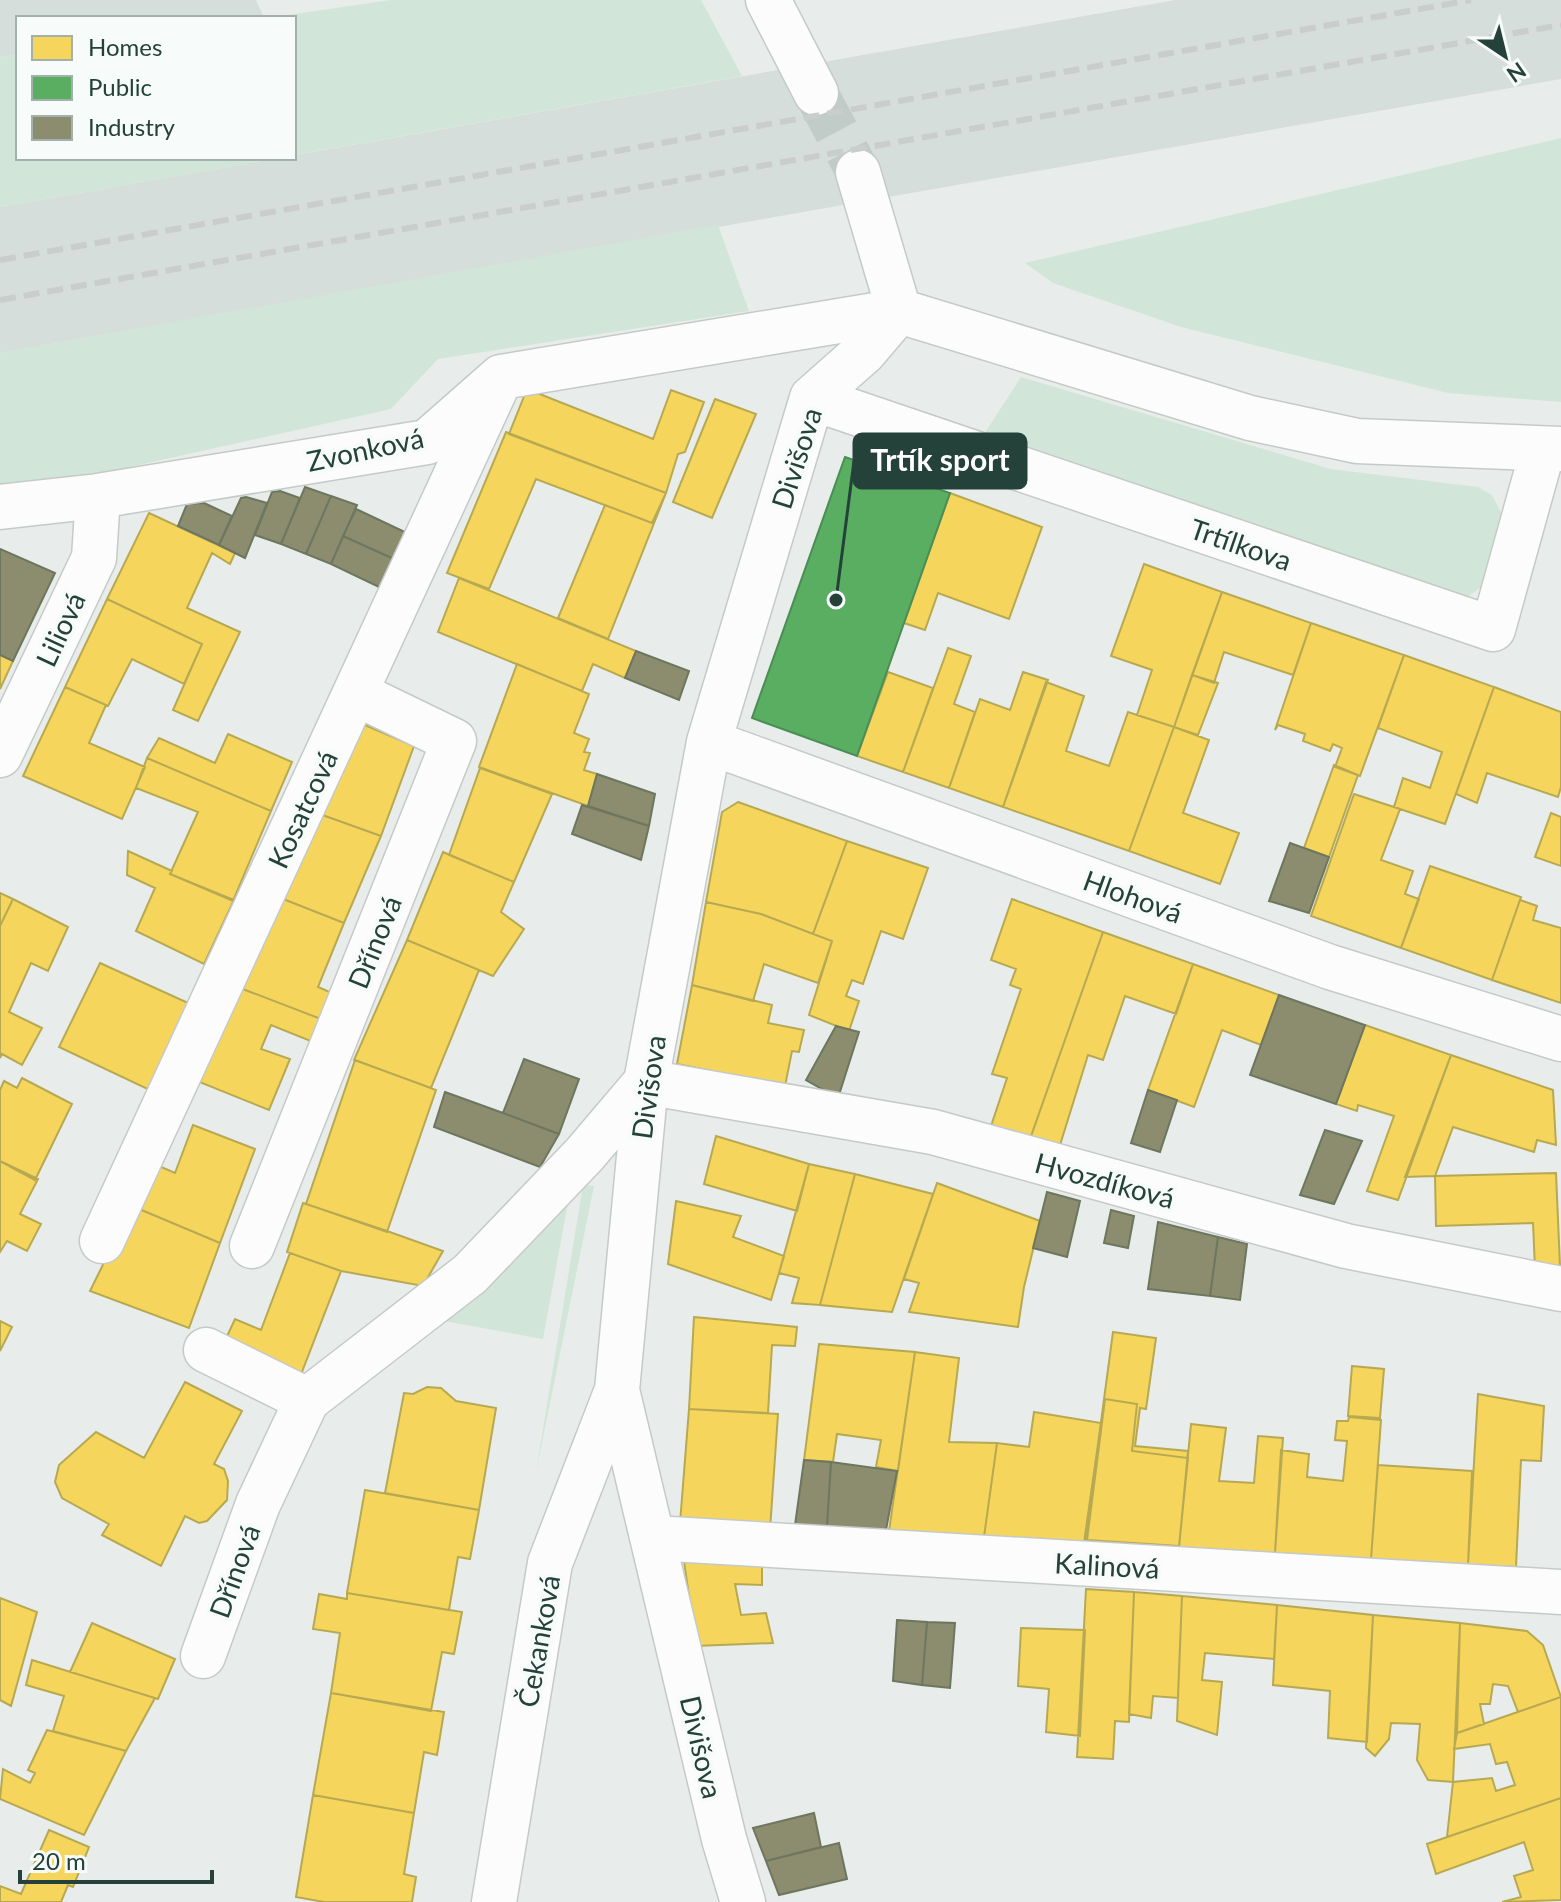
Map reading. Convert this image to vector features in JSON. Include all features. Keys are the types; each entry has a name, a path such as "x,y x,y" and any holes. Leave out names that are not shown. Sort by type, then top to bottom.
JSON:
{"street":[{"path":"768,0 816,93"},
{"path":"501,377 899,311 858,172"},
{"name":"Divišova","path":"743,1902 720,1823 617,1390 646,1082 709,742 812,398 864,352 899,311"},
{"name":"Trtílkova","path":"812,398 1493,629 1552,449 1357,441 1250,418 899,311"},
{"name":"Zvonková","path":"0,507 98,496 427,442 501,377"},
{"name":"Kosatcová","path":"102,1241 501,377"},
{"name":"Liliová","path":"0,755 94,558 98,496"},
{"name":"Dřínová","path":"252,1246 454,741 355,693"},
{"name":"Hlohová","path":"709,742 1330,967 1561,1039"},
{"name":"Dřínová","path":"203,1656 258,1504 307,1400 470,1274 584,1155 646,1082"},
{"name":"Hvozdíková","path":"646,1082 933,1132 1346,1246 1561,1289"},
{"path":"206,1350 307,1400"},
{"name":"Čekanková","path":"494,1902 550,1563 617,1390"},
{"name":"Kalinová","path":"654,1538 1561,1592"}],"shaded area":[{"path":"0,0 256,0 263,16 16,16 16,55 0,57"},
{"path":"1175,0 1561,0 1561,79 0,353 0,207 267,160 296,160 296,155"}],"green space":[{"path":"391,0 701,0 742,76 296,155 296,16 281,16"},
{"path":"16,55 16,160 267,160 0,207 0,57"},
{"path":"1561,138 1561,402 1448,393 1181,327 1053,283 1025,263"},
{"path":"718,225 749,311 438,359 391,409 58,483 0,484 0,353"},
{"path":"1021,377 1331,469 1478,487 1492,495 1504,518 1489,582 1457,604 986,446 986,431"},
{"path":"583,1185 594,1186 536,1472"},
{"path":"571,1186 543,1339 433,1319"}],"building: Homes":[{"path":"527,389 653,439 671,390 704,402 685,452 678,454 666,493 509,434"},
{"path":"715,399 756,414 712,518 673,502"},
{"path":"506,432 666,493 652,523 536,479 489,589 447,573"},
{"path":"666,493 608,639 558,618 605,505 652,523"},
{"path":"950,493 1042,527 1009,619 938,593 925,630 904,623"},
{"path":"149,513 235,553 230,564 212,553 187,608 240,632 198,721 173,710 202,644 107,599"},
{"path":"1144,564 1222,592 1174,727 1137,715 1152,670 1111,656"},
{"path":"459,578 636,651 625,678 593,664 582,691 438,632"},
{"path":"1222,592 1311,623 1293,675 1224,652 1214,683 1192,675"},
{"path":"107,599 202,644 184,684 132,659 108,706 65,687"},
{"path":"1311,623 1404,655 1360,776 1335,767 1342,748 1333,744 1330,751 1303,741 1305,734 1278,725 1275,730"},
{"path":"948,648 971,656 954,704 975,712 949,788 903,772"},
{"path":"0,655 13,661 0,689"},
{"path":"1404,655 1494,687 1445,824 1394,807 1403,778 1430,788 1442,752 1378,728"},
{"path":"517,664 589,694 574,733 589,739 584,752 590,753 584,770 597,774 588,806 479,767"},
{"path":"888,672 933,688 903,772 857,756"},
{"path":"1023,672 1048,680 1003,807 949,788 980,699 1010,710"},
{"path":"1192,675 1218,683 1198,735 1174,727"},
{"path":"1046,682 1084,696 1066,751 1109,766 1128,712 1174,727 1129,851 1003,807"},
{"path":"65,687 106,705 89,743 145,767 122,819 23,776"},
{"path":"1494,687 1561,712 1561,787 1558,797 1487,773 1477,803 1456,794"},
{"path":"353,720 414,746 381,836 314,812"},
{"path":"1174,727 1209,740 1183,813 1239,833 1220,884 1129,851"},
{"path":"228,734 292,762 271,811 147,758 159,738 215,763"},
{"path":"147,758 271,811 233,901 170,874 198,812 136,788"},
{"path":"1334,765 1358,775 1329,857 1304,848"},
{"path":"480,768 552,794 514,882 449,855"},
{"path":"1354,794 1400,809 1381,860 1413,871 1405,894 1419,899 1401,948 1311,916"},
{"path":"738,802 847,841 813,934 761,914 706,902 722,812"},
{"path":"314,812 381,836 344,923 273,895"},
{"path":"1551,813 1561,817 1561,866 1535,857"},
{"path":"847,841 928,868 903,939 881,931 863,984 852,980 846,996 859,1001 849,1031 809,1015 832,941 813,934"},
{"path":"128,851 172,871 170,874 234,900 204,964 136,931 155,888 127,875"},
{"path":"443,852 514,882 501,912 524,929 493,976 407,940"},
{"path":"1430,866 1521,897 1492,980 1401,948"},
{"path":"0,893 13,899 0,926"},
{"path":"273,895 344,923 318,987 332,993 321,1019 235,986"},
{"path":"13,899 68,927 48,971 31,963 9,1012 42,1028 22,1065 2,1054 0,1058 0,926"},
{"path":"1012,899 1103,932 1030,1139 990,1129 1007,1078 992,1074 1021,989 1010,985 1016,969 991,960"},
{"path":"1520,900 1537,906 1533,920 1561,928 1561,1003 1492,980"},
{"path":"706,902 761,914 832,941 818,983 764,964 753,1001 692,985"},
{"path":"1103,932 1193,964 1176,1014 1125,996 1103,1060 1088,1055 1060,1145 1030,1139"},
{"path":"407,940 479,970 431,1088 354,1060"},
{"path":"100,963 197,1007 158,1094 59,1047"},
{"path":"1193,964 1279,995 1261,1045 1222,1030 1194,1107 1148,1090"},
{"path":"692,985 772,1005 768,1023 804,1030 799,1052 792,1051 785,1086 677,1064"},
{"path":"235,986 321,1019 313,1042 271,1025 261,1049 290,1059 269,1110 197,1081"},
{"path":"1365,1025 1451,1055 1398,1200 1367,1191 1394,1116 1358,1105 1357,1111 1336,1104"},
{"path":"1451,1055 1553,1090 1556,1145 1537,1140 1534,1152 1453,1127 1435,1176 1405,1177"},
{"path":"355,1060 436,1090 387,1232 306,1204"},
{"path":"22,1078 72,1104 35,1180 0,1161 0,1090 4,1081 17,1088"},
{"path":"193,1125 255,1149 220,1243 132,1206 152,1163 175,1173"},
{"path":"716,1136 809,1164 797,1211 704,1184"},
{"path":"0,1161 38,1179 20,1214 41,1224 27,1251 7,1241 0,1252"},
{"path":"809,1164 855,1174 820,1305 792,1303 799,1278 779,1273"},
{"path":"1556,1173 1560,1266 1535,1269 1533,1223 1436,1226 1435,1176"},
{"path":"855,1174 933,1194 892,1312 820,1305"},
{"path":"937,1183 1040,1221 1018,1327 909,1312 919,1283 904,1279"},
{"path":"676,1201 741,1216 733,1237 784,1256 771,1300 668,1264"},
{"path":"303,1203 443,1251 423,1286 341,1271 287,1252"},
{"path":"132,1206 220,1243 189,1328 90,1291"},
{"path":"290,1253 341,1271 300,1377 222,1347 235,1319 261,1330"},
{"path":"694,1317 797,1327 795,1346 772,1345 768,1413 689,1409"},
{"path":"0,1321 12,1327 0,1351"},
{"path":"1113,1332 1156,1338 1146,1409 1140,1408 1135,1446 1188,1451 1179,1548 1085,1541"},
{"path":"819,1344 915,1352 898,1471 876,1467 881,1440 837,1434 833,1462 804,1460"},
{"path":"915,1352 959,1358 949,1442 997,1443 984,1537 889,1531"},
{"path":"1352,1366 1384,1369 1380,1418 1348,1416"},
{"path":"185,1382 242,1411 214,1464 224,1469 228,1481 227,1500 207,1521 199,1523 185,1516 161,1566 102,1535 109,1524 62,1498 55,1482 59,1465 96,1432 144,1458"},
{"path":"427,1387 441,1388 456,1401 496,1408 479,1510 385,1493 404,1393 413,1394"},
{"path":"1478,1394 1544,1406 1541,1461 1521,1460 1516,1567 1468,1565"},
{"path":"1105,1399 1137,1404 1132,1451 1188,1458 1179,1546 1087,1540"},
{"path":"689,1409 778,1414 770,1530 680,1523"},
{"path":"1034,1412 1101,1423 1084,1543 984,1537 997,1443 1029,1447"},
{"path":"1349,1417 1381,1420 1371,1559 1275,1553 1281,1450 1309,1454 1307,1477 1343,1481 1347,1441 1335,1440 1337,1421 1348,1421"},
{"path":"1191,1424 1226,1428 1219,1481 1254,1483 1258,1436 1283,1438 1275,1553 1179,1548"},
{"path":"1378,1465 1472,1471 1468,1565 1371,1559"},
{"path":"365,1490 479,1510 470,1559 458,1557 449,1610 347,1593"},
{"path":"684,1561 762,1563 762,1585 735,1584 741,1615 766,1613 773,1643 696,1646"},
{"path":"1086,1589 1134,1592 1129,1722 1115,1721 1113,1759 1077,1757"},
{"path":"1134,1592 1182,1596 1178,1698 1153,1696 1151,1718 1129,1714"},
{"path":"347,1593 462,1612 454,1654 442,1652 431,1711 331,1693 340,1633 313,1629 319,1594 347,1599"},
{"path":"1182,1596 1277,1605 1274,1659 1205,1653 1202,1680 1222,1682 1217,1735 1177,1721"},
{"path":"0,1598 37,1612 11,1706 0,1700"},
{"path":"1277,1605 1373,1615 1367,1742 1328,1738 1330,1691 1273,1685"},
{"path":"1373,1615 1460,1623 1453,1782 1428,1780 1417,1760 1420,1724 1391,1723 1389,1739 1375,1756 1366,1748"},
{"path":"92,1623 175,1659 158,1699 70,1672"},
{"path":"1460,1623 1527,1631 1543,1645 1561,1697 1518,1712 1508,1686 1493,1684 1490,1704 1480,1704 1484,1724 1457,1733"},
{"path":"1021,1628 1085,1630 1080,1736 1046,1732 1049,1689 1018,1686"},
{"path":"32,1660 155,1698 126,1751 53,1731 64,1696 26,1685"},
{"path":"331,1693 444,1712 437,1755 424,1752 414,1813 313,1795"},
{"path":"1561,1697 1561,1798 1447,1837 1453,1782 1492,1778 1496,1791 1515,1785 1507,1762 1496,1764 1490,1744 1454,1749 1457,1733"},
{"path":"47,1730 126,1751 84,1835 0,1799 3,1769 30,1783 35,1773 28,1770"},
{"path":"313,1795 414,1813 404,1874 416,1877 412,1902 324,1902 296,1897"},
{"path":"1561,1798 1561,1900 1502,1902 1521,1897 1514,1876 1533,1870 1524,1842 1436,1874 1427,1844"},
{"path":"49,1830 89,1847 73,1887 68,1885 61,1902 0,1902 0,1886 21,1894"}],"building: Public":[{"path":"845,457 950,493 857,756 752,718"}],"building: Industry":[{"path":"305,487 331,496 306,554 281,544"},
{"path":"280,491 300,498 281,544 255,535 272,492"},
{"path":"331,496 357,505 331,564 306,554"},
{"path":"241,498 267,503 245,558 219,545"},
{"path":"204,503 232,516 219,545 178,526 187,504"},
{"path":"356,509 409,534 396,560 343,536"},
{"path":"343,536 396,560 383,589 331,564"},
{"path":"0,549 55,573 13,661 0,655"},
{"path":"636,651 689,671 679,700 625,678"},
{"path":"597,774 655,794 649,826 588,806"},
{"path":"582,805 649,826 641,860 572,834"},
{"path":"1290,843 1329,857 1309,913 1269,901"},
{"path":"1279,995 1365,1025 1336,1104 1250,1075"},
{"path":"836,1026 859,1032 838,1098 806,1080"},
{"path":"524,1059 579,1079 559,1134 503,1113"},
{"path":"1148,1090 1177,1100 1160,1152 1131,1143"},
{"path":"445,1092 559,1134 540,1167 434,1127"},
{"path":"1325,1130 1362,1141 1334,1204 1300,1195"},
{"path":"1047,1192 1080,1201 1067,1257 1033,1248"},
{"path":"1111,1210 1134,1216 1128,1248 1104,1243"},
{"path":"1158,1222 1218,1237 1210,1296 1148,1289"},
{"path":"1218,1237 1247,1244 1240,1300 1210,1296"},
{"path":"804,1460 831,1462 827,1526 795,1525"},
{"path":"831,1462 897,1471 886,1530 827,1526"},
{"path":"897,1620 927,1622 922,1685 893,1681"},
{"path":"927,1622 955,1623 950,1688 922,1685"},
{"path":"814,1813 821,1847 766,1861 753,1828"},
{"path":"839,1843 847,1879 779,1895 766,1861"}],"tunnel":[{"path":"816,93 858,172"}],"railway":[{"path":"0,260 1471,0"},
{"path":"0,300 1561,25"}],"place":[{"name":"Trtík sport","path":"836,600"}]}
